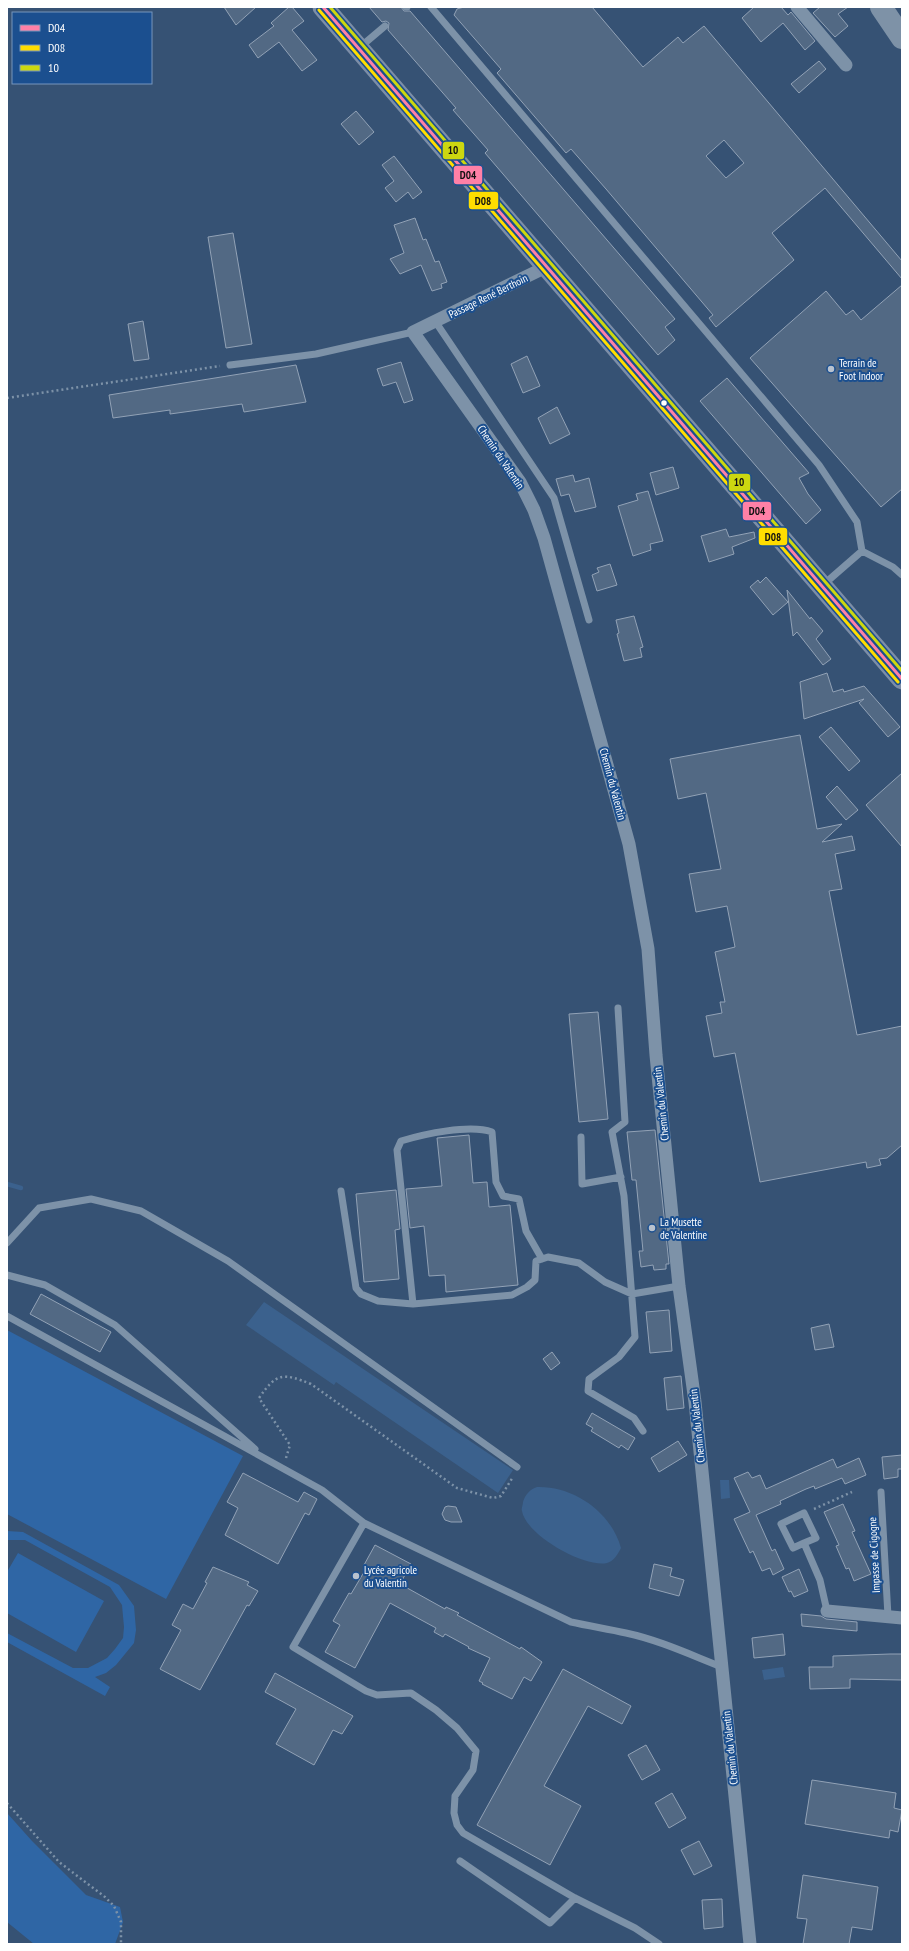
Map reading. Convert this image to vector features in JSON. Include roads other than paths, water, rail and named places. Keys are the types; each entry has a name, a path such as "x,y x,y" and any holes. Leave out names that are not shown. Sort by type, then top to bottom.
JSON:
{"highway":[{"path":"881,7 902,38"}],"main road":[{"path":"323,7 546,267 665,402 902,679"}],"street":[{"path":"797,7 846,65"},
{"name":"Passage René Berthoin","path":"433,323 546,267"},
{"path":"413,332 433,323"},
{"name":"Chemin du Valentin","path":"413,332 520,482 534,510 544,538 630,844 648,949 656,1054 679,1286 695,1402 750,1944"},
{"path":"827,1611 902,1618"}],"lane":[{"path":"431,7 819,465 857,522 862,552"},
{"path":"358,48 385,26"},
{"path":"433,323 554,498 589,620"},
{"path":"230,365 316,354 413,332"},
{"path":"862,552 893,567 902,575"},
{"path":"822,586 862,552"},
{"path":"618,1008 625,1122 612,1132 624,1196 635,1337 619,1357 588,1379 588,1391 634,1418 643,1431"},
{"path":"413,1304 397,1150 401,1141 421,1135 481,1128 492,1132 496,1182 502,1196 519,1199 526,1231 542,1259"},
{"path":"581,1137 582,1184 621,1177"},
{"path":"341,1191 356,1288 362,1294 378,1301 413,1304 512,1295 527,1287 535,1280 536,1261 548,1257 579,1263 605,1282 632,1294 679,1286"},
{"path":"7,1243 39,1208 91,1199 141,1211 228,1261 517,1466"},
{"path":"7,1275 45,1285 115,1325 265,1458"},
{"path":"7,1316 322,1490 364,1523 571,1622 626,1633 662,1643 722,1667"},
{"name":"Impasse de Cigogne","path":"881,1492 888,1616"},
{"path":"804,1513 816,1538 804,1543 793,1548 781,1524 804,1513"},
{"path":"364,1523 293,1647 366,1691 377,1695 412,1693 436,1710 457,1728 476,1751 473,1770 455,1796 454,1813 457,1825 463,1833 575,1898 635,1928 659,1944"},
{"path":"804,1543 820,1580 827,1611"},
{"path":"460,1861 550,1923 575,1898"}],"waterway":[{"path":"7,1184 21,1188"}],"place":[{"name":"Terrain de Foot Indoor","path":"831,369"},
{"name":"La Musette de Valentine","path":"652,1228"},
{"name":"Lycée agricole du Valentin","path":"356,1576"}]}
